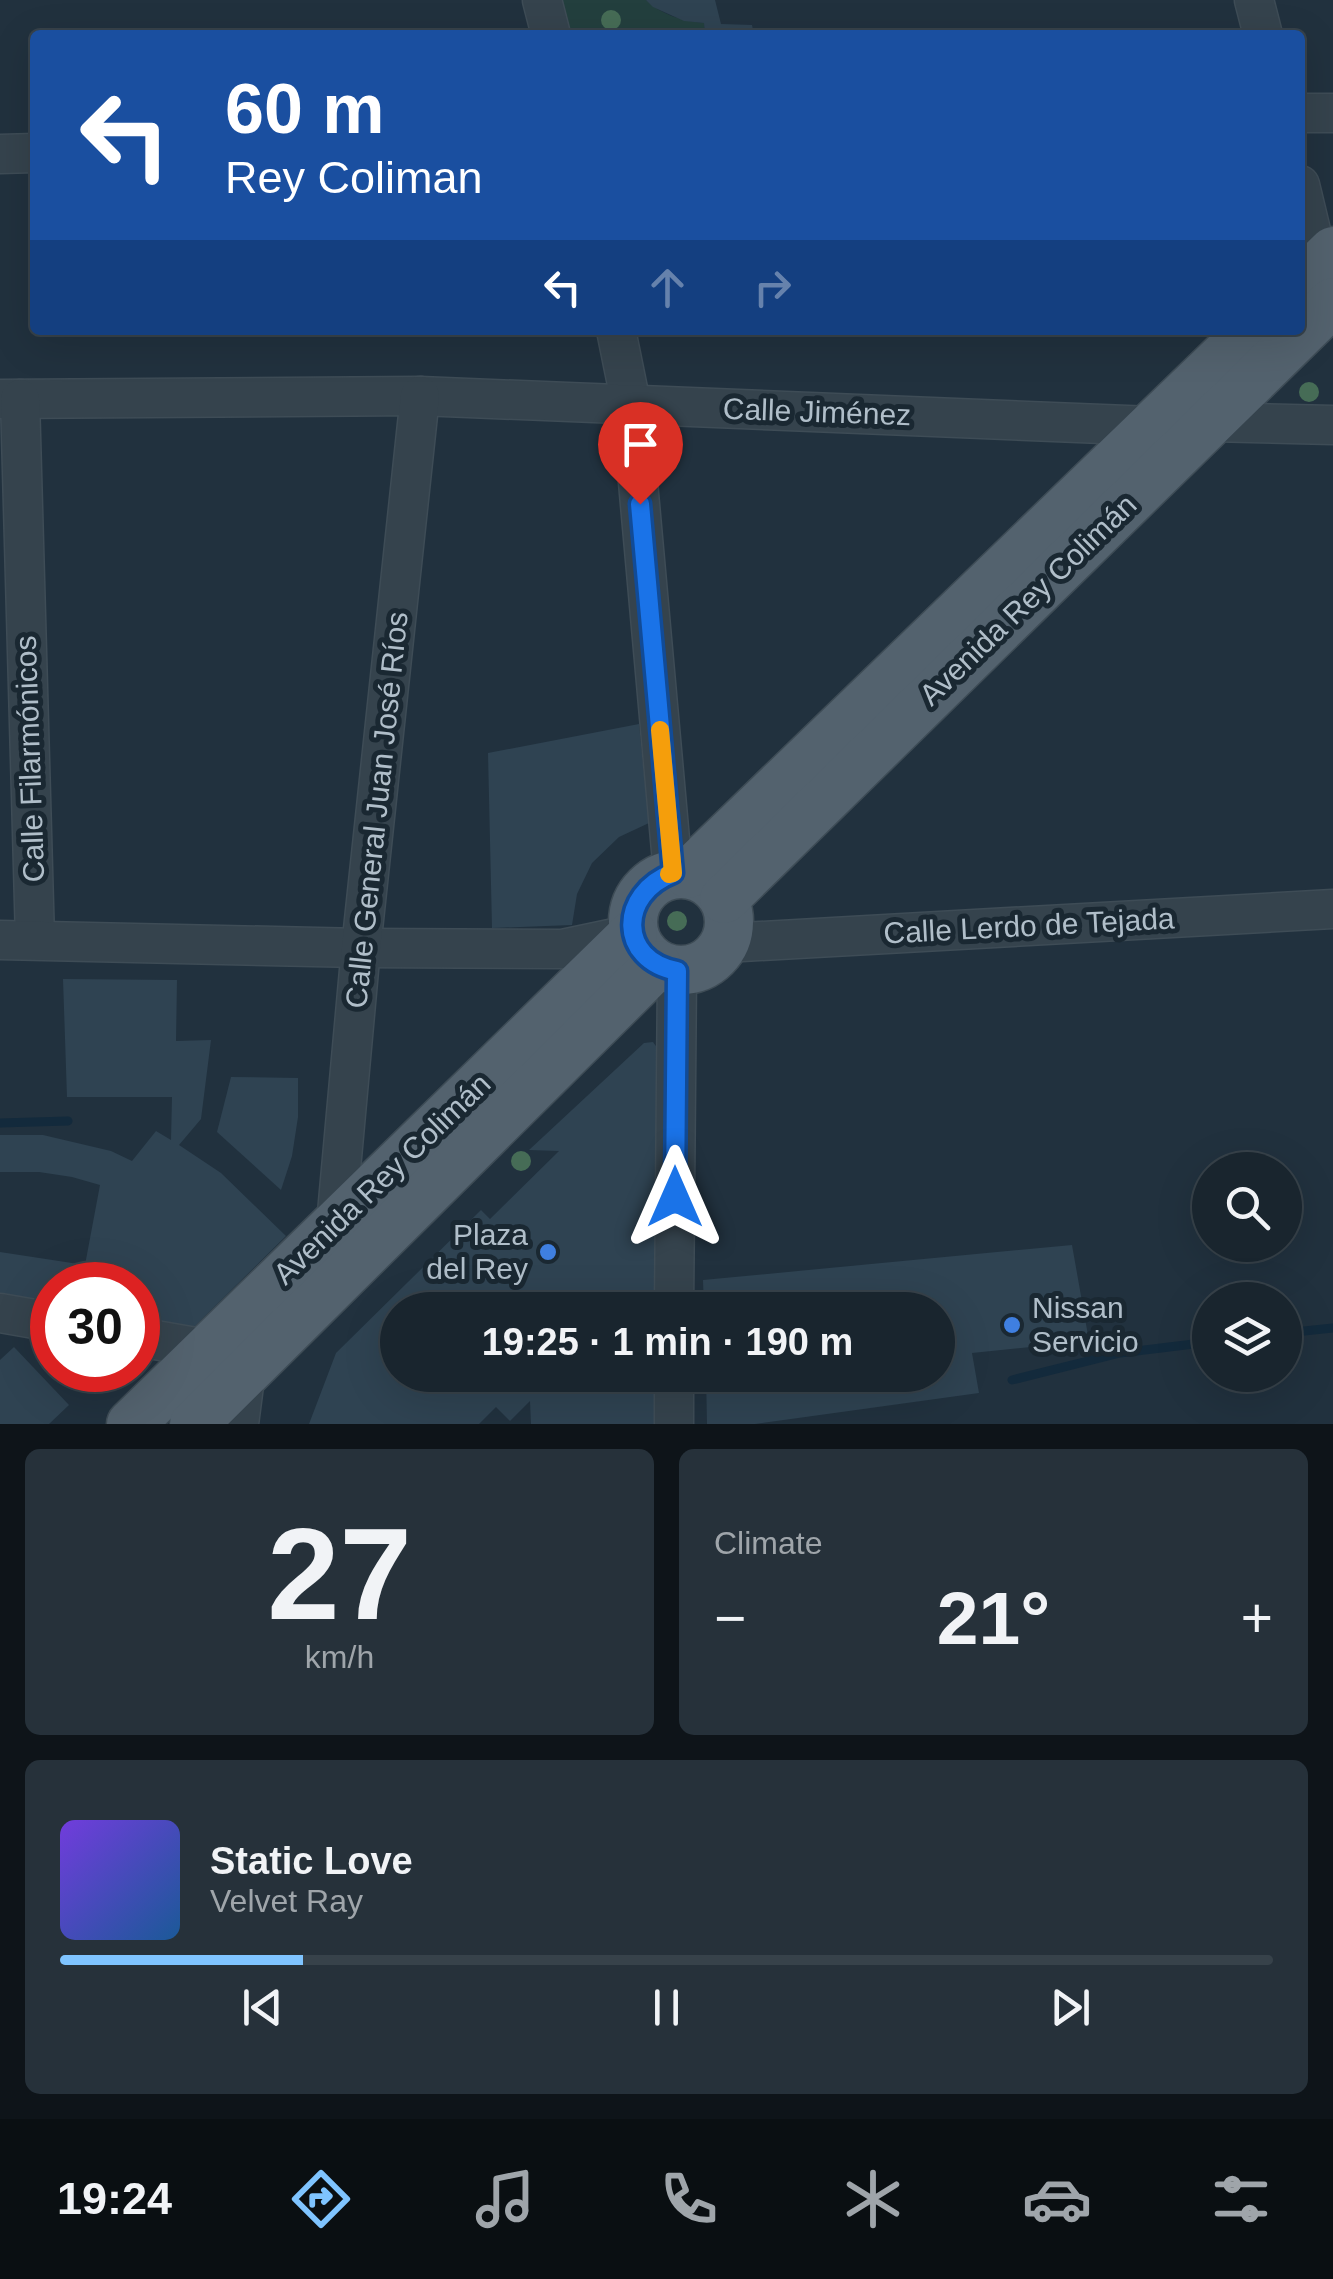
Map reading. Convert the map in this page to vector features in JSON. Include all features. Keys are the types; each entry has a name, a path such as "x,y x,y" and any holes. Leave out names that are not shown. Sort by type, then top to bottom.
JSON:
{"main road":[{"name":"Avenida Rey Colimán","path":"1305,310 1325,287"},
{"name":"Avenida Rey Colimán","path":"702,897 1152,426 1246,335"},
{"name":"Avenida Rey Colimán","path":"702,897 1210,422 1284,335"},
{"path":"654,882 702,897 717,955 692,970 656,956 632,919 643,892 654,882"},
{"name":"Avenida Rey Colimán","path":"194,1424 254,1303 336,1224 656,956"},
{"name":"Avenida Rey Colimán","path":"131,1424 226,1361 656,956"}],"street":[{"path":"542,0 550,30"},
{"path":"1254,0 1262,30"},
{"path":"1305,113 1333,112"},
{"path":"0,154 30,153"},
{"path":"1305,205 1325,287"},
{"path":"617,335 631,404 702,897"},
{"name":"Calle Jiménez","path":"10,399 420,396 1152,426 1210,422 1333,425"},
{"name":"Calle General Juan José Ríos","path":"336,1224 420,396"},
{"name":"Calle Filarmónicos","path":"10,399 18,940"},
{"name":"Calle Lerdo de Tejada","path":"702,897 1333,910"},
{"path":"18,940 562,950 656,956 673,1292"},
{"path":"0,1313 30,1318"},
{"path":"160,1343 226,1361 239,1424"},
{"path":"674,1392 674,1424"}],"green space":[{"path":"558,0 646,0 673,16 704,23 705,30 566,30"}],"building":[{"path":"646,0 715,0 721,24 752,25 753,30 705,30 704,23 684,21"},
{"path":"639,724 649,823 619,837 592,863 577,894 572,925 492,928 488,753"},
{"path":"63,979 177,980 176,1041 211,1040 201,1119 179,1145 221,1173 286,1236 193,1328 160,1323 160,1262 86,1262 100,1185 39,1172 0,1172 0,1135 43,1135 111,1151 132,1161 156,1131 171,1140 172,1097 67,1097"},
{"path":"653,1042 658,1049 657,1292 398,1292 481,1210 490,1219 559,1151 529,1150 644,1043"},
{"path":"231,1077 298,1078 298,1117 292,1156 281,1190 217,1132"},
{"name":"Nissan Servicio","path":"1072,1245 1089,1341 972,1353 979,1393 755,1424 707,1424 706,1392 955,1392 955,1292 703,1292 703,1280"},
{"path":"0,1252 65,1262 30,1262 30,1299 0,1293"},
{"path":"380,1310 380,1392 658,1392 662,1424 531,1424 530,1401 510,1421 496,1407 479,1424 309,1424 336,1353"},
{"path":"14,1347 30,1364 30,1392 57,1392 69,1405 49,1424 0,1424 0,1360"}],"waterway":[{"path":"0,1123 68,1121"},
{"path":"1302,1331 1333,1328"},
{"path":"1012,1380 1120,1353 1192,1344"}],"slow traffic":[{"path":"660,730 673,873 669,874"}],"place":[{"name":"Plaza del Rey","path":"548,1252"},
{"name":"Nissan Servicio","path":"1012,1325"}],"route":[{"path":"640,504 673,873 643,892 632,919 638,946 647,957 657,965 677,971 675,1197"}]}
